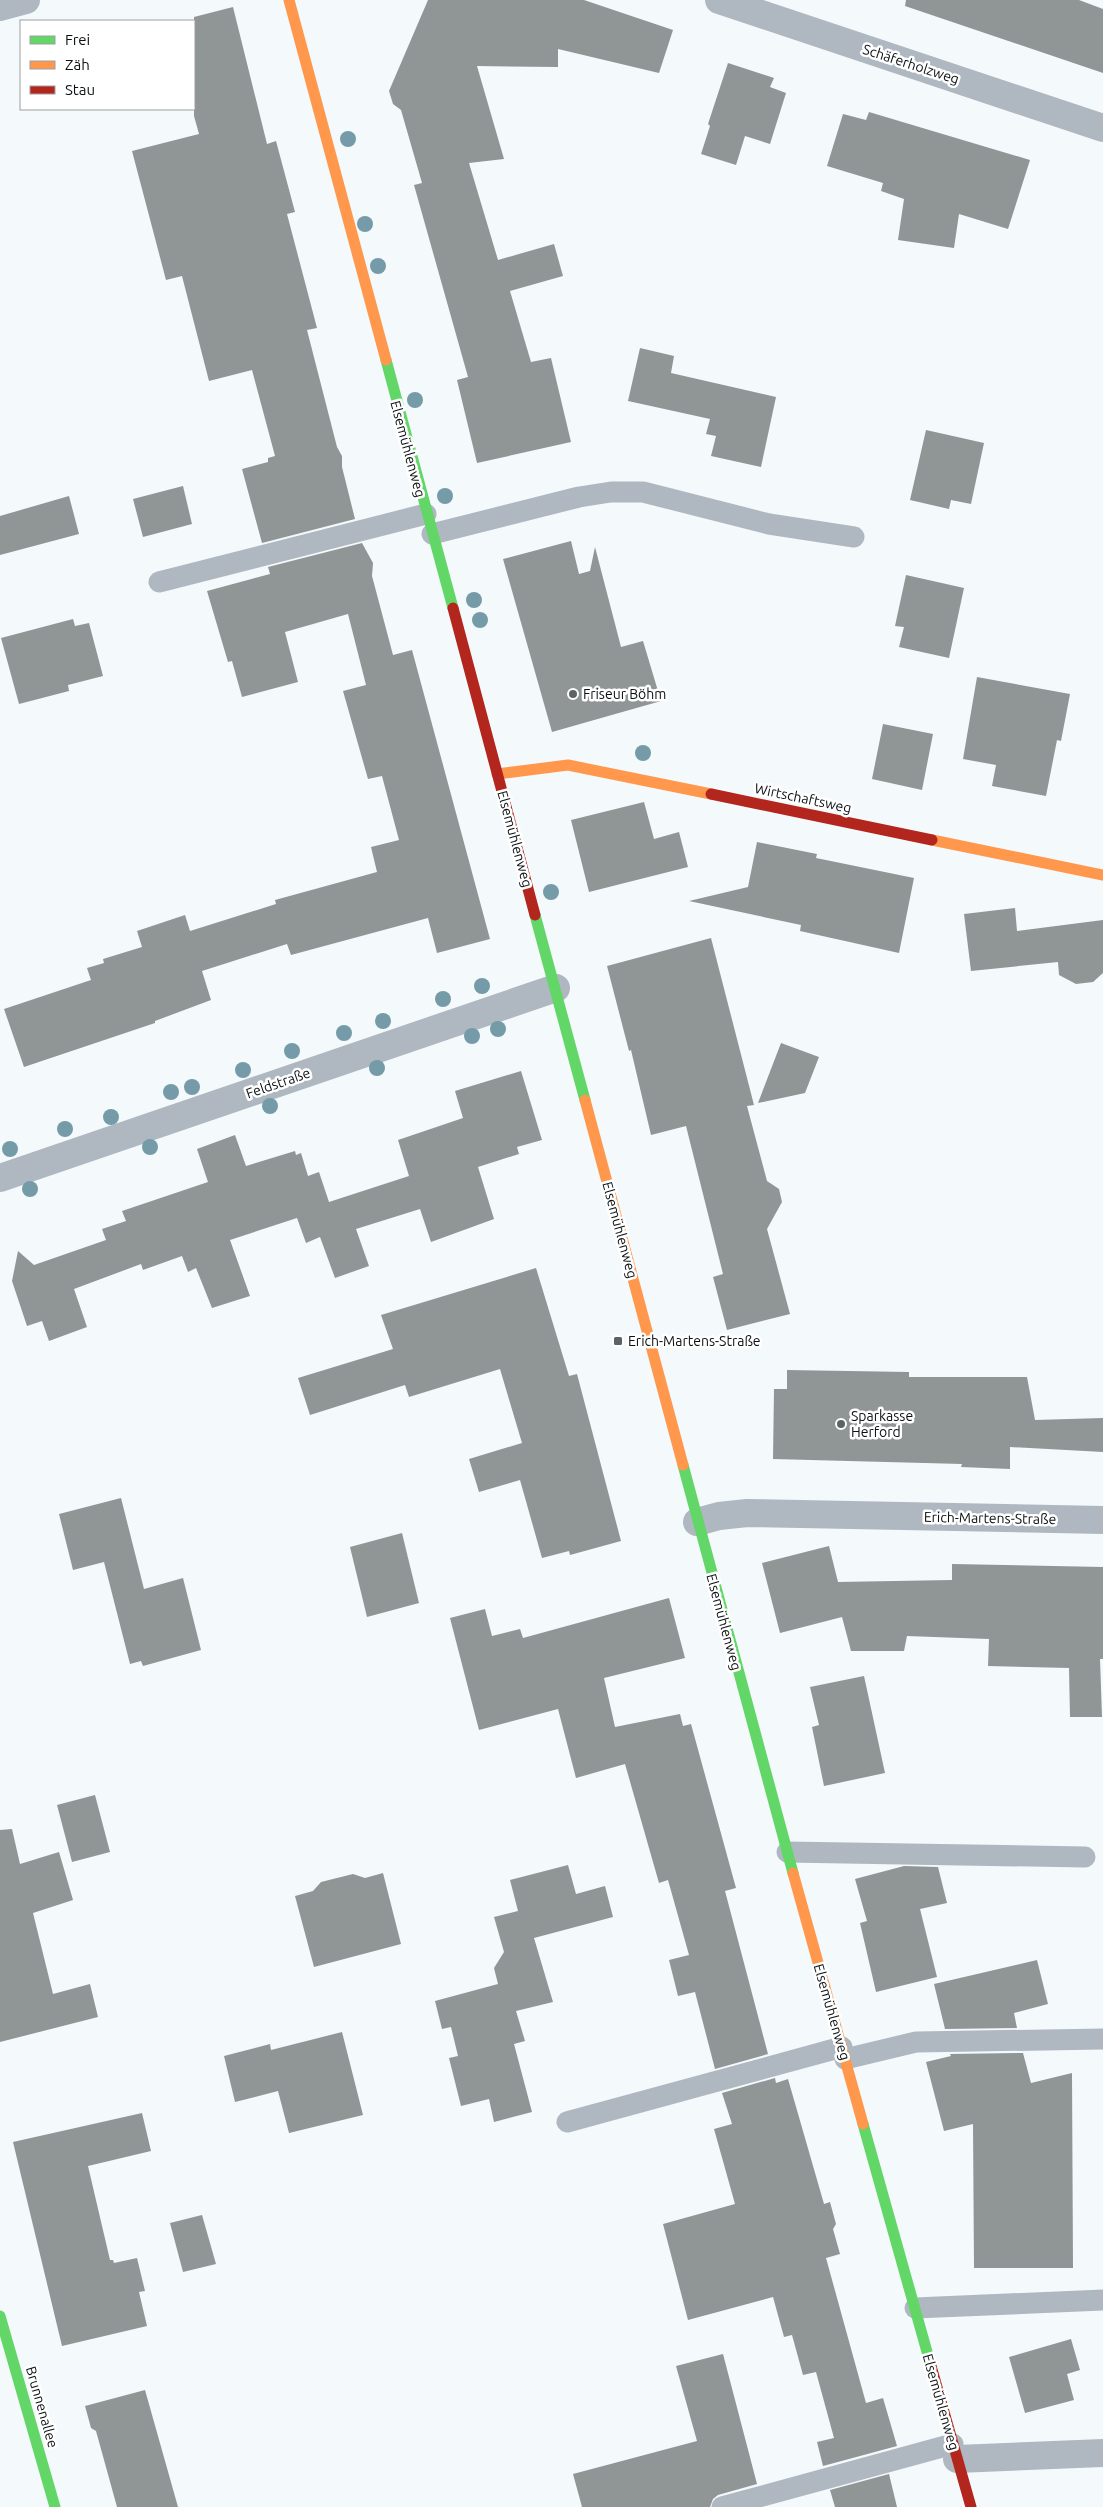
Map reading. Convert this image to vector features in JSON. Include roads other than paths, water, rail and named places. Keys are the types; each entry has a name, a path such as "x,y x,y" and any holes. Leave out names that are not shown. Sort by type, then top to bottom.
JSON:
{"street":[{"path":"0,7 26,0"},
{"name":"Elsemühlenweg","path":"289,0 426,514 556,988 786,1852 971,2507"},
{"name":"Schäferholzweg","path":"719,0 1103,128"},
{"name":"Wirtschaftsweg","path":"497,774 568,765 1103,875"},
{"name":"Feldstraße","path":"0,1178 556,988"},
{"name":"Erich-Martens-Straße","path":"697,1522 719,1516 747,1513 1103,1520"},
{"name":"Brunnenallee","path":"0,2316 55,2507"},
{"name":"Elsemühlenweg","path":"955,2452 1103,2453"}],"lane":[{"path":"432,534 579,497 611,492 643,492 769,524 854,536"},
{"path":"159,582 426,514"},
{"path":"786,1852 1085,1857"},
{"path":"567,2122 843,2053 916,2042 1103,2038"},
{"path":"915,2308 1103,2300"},
{"path":"722,2507 955,2452"}],"place":[{"name":"Friseur Böhm","path":"573,694"},
{"name":"Erich-Martens-Straße","path":"618,1341"},
{"name":"Sparkasse Herford","path":"841,1424"}]}
